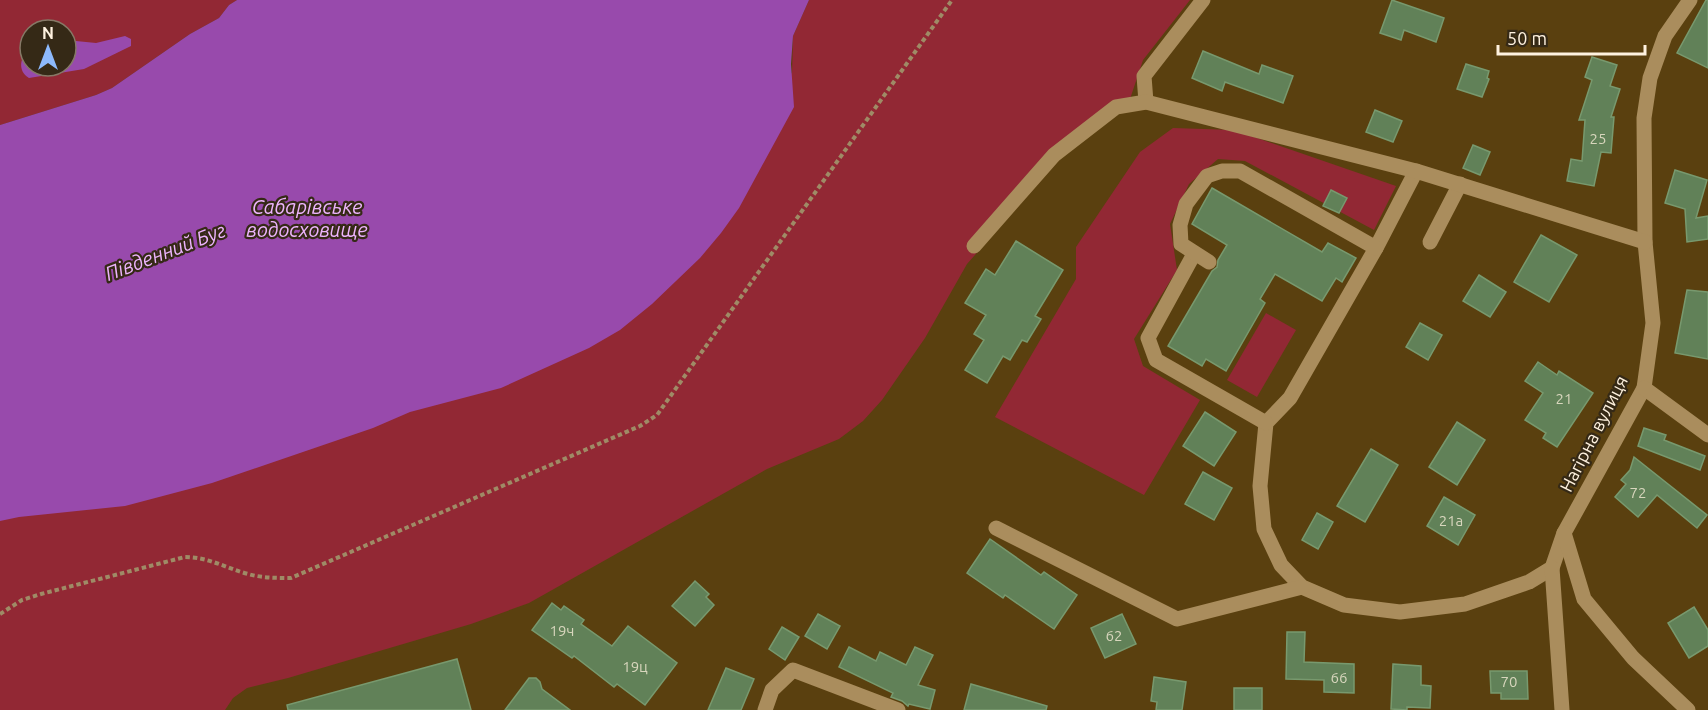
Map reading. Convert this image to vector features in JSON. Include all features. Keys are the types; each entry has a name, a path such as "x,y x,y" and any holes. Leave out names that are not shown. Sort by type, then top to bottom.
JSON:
{"street":[{"path":"1146,102 1144,76 1203,0"},
{"name":"Нагірна вулиця","path":"1552,568 1564,532 1644,388 1653,323 1645,242 1644,118 1650,78 1665,36 1690,0"},
{"path":"974,246 1054,155 1116,107 1146,102 1416,171 1645,242"},
{"path":"1209,262 1181,244 1180,225 1186,204 1207,176 1222,171 1240,171 1376,248"},
{"path":"1416,171 1376,248 1290,398 1266,423 1260,486 1264,529 1281,565 1302,587 1344,605 1400,612 1465,604 1529,582 1552,568 1562,710"},
{"path":"1430,242 1460,184"},
{"path":"1194,254 1148,338 1156,360 1266,423"},
{"path":"1644,388 1708,435"},
{"path":"996,528 1177,619 1302,587"},
{"path":"1564,532 1584,599 1633,658 1688,710"},
{"path":"765,710 772,690 793,670 898,710"}],"path":[{"path":"0,614 22,600 41,594 185,557 201,557 248,574 267,578 291,578 640,426 657,415 952,0"}],"shaded area":[{"path":"0,0 237,0 229,5 219,18 190,34 112,88 0,125"},
{"path":"809,0 1190,0 1143,60 1128,105 1066,152 967,264 925,338 882,400 863,421 839,439 767,469 529,603 471,624 247,688 233,698 225,710 0,710 0,480 792,73 793,36"},
{"path":"1173,128 1234,130 1396,186 1374,230 1245,161 1218,159 1189,184 1170,224 1177,270 1134,339 1143,366 1200,400 1144,495 995,417 1076,279 1076,247 1140,152"},
{"path":"1266,313 1296,330 1257,397 1227,380"}],"water":[{"name":"Сабарівське водосховище","path":"237,0 809,0 793,36 791,64 794,107 739,208 700,258 652,304 620,330 589,348 501,388 410,412 373,428 212,483 125,506 0,521 0,125 112,88 190,34 219,18 229,5"},
{"path":"125,36 131,39 131,46 78,70 78,41 96,43"}],"building":[{"path":"1392,0 1444,18 1436,42 1404,30 1401,40 1380,33"},
{"path":"1708,0 1708,68 1677,53"},
{"path":"1203,51 1259,74 1262,65 1293,76 1283,103 1225,82 1222,91 1192,78"},
{"path":"1592,57 1617,65 1610,86 1620,89 1611,117 1614,117 1611,153 1601,152 1594,186 1567,181 1571,159 1582,161 1585,120 1579,120 1592,80 1585,77"},
{"path":"1466,64 1489,71 1487,78 1489,79 1482,97 1457,89"},
{"path":"1375,110 1402,121 1393,142 1366,132"},
{"path":"1473,145 1490,152 1480,175 1463,168"},
{"path":"1675,170 1707,180 1696,218 1708,216 1708,239 1687,242 1685,209 1665,203"},
{"path":"1212,188 1322,252 1328,243 1356,258 1342,282 1336,278 1322,301 1275,274 1260,299 1265,303 1226,371 1206,359 1202,366 1168,346 1212,271 1217,267 1218,260 1227,245 1192,224"},
{"path":"1331,190 1347,198 1339,213 1323,206"},
{"path":"1541,235 1577,255 1549,302 1514,282"},
{"path":"1016,241 1063,270 1035,316 1041,319 1027,342 1022,340 1010,360 1003,356 987,383 965,370 984,340 974,334 986,315 965,303 986,269 995,275"},
{"path":"1479,275 1506,292 1490,317 1463,301"},
{"path":"1687,290 1708,292 1708,359 1675,353"},
{"path":"1420,323 1442,335 1428,360 1406,347"},
{"path":"1538,362 1557,375 1559,371 1593,393 1557,447 1543,438 1546,433 1525,420 1543,393 1525,381"},
{"path":"1205,412 1236,432 1214,466 1183,446"},
{"path":"1457,422 1485,440 1457,485 1429,467"},
{"path":"1644,428 1666,435 1664,440 1705,456 1700,470 1638,446"},
{"path":"1371,449 1398,465 1365,522 1337,506"},
{"path":"1634,457 1707,515 1697,528 1657,495 1638,517 1615,497 1626,484 1621,480 1630,470"},
{"path":"1203,472 1232,488 1214,520 1185,504"},
{"path":"1444,497 1475,515 1458,545 1427,526"},
{"path":"1317,513 1333,522 1318,549 1302,540"},
{"path":"990,539 1041,575 1044,572 1077,595 1054,629 1005,595 1003,598 967,573"},
{"path":"695,581 709,594 706,597 714,605 695,626 672,606"},
{"path":"552,603 561,610 564,606 584,620 581,624 612,646 628,626 677,663 645,705 617,684 614,687 574,656 572,658 532,630"},
{"path":"1694,607 1708,630 1708,646 1689,658 1668,623"},
{"path":"818,614 840,626 827,649 805,636"},
{"path":"1122,614 1136,644 1105,658 1091,628"},
{"path":"782,627 799,637 785,660 769,649"},
{"path":"1287,632 1305,632 1304,662 1354,664 1354,693 1324,692 1324,680 1286,679"},
{"path":"849,647 876,661 880,652 906,665 915,647 933,655 918,685 935,690 930,709 909,704 908,706 891,697 893,693 839,667"},
{"path":"457,659 471,710 288,710 287,705"},
{"path":"1393,664 1421,666 1421,685 1431,686 1430,708 1391,709"},
{"path":"726,668 754,679 741,710 708,710"},
{"path":"1490,671 1527,671 1528,699 1501,699 1501,693 1491,693"},
{"path":"1154,677 1186,682 1182,710 1156,710 1157,702 1151,701"},
{"path":"529,678 536,678 542,689 570,710 505,710"},
{"path":"971,684 1047,706 1046,710 964,710"},
{"path":"1234,688 1262,688 1262,710 1234,710"}],"water label":[{"name":"Південний Буг","path":"165,252"}]}
